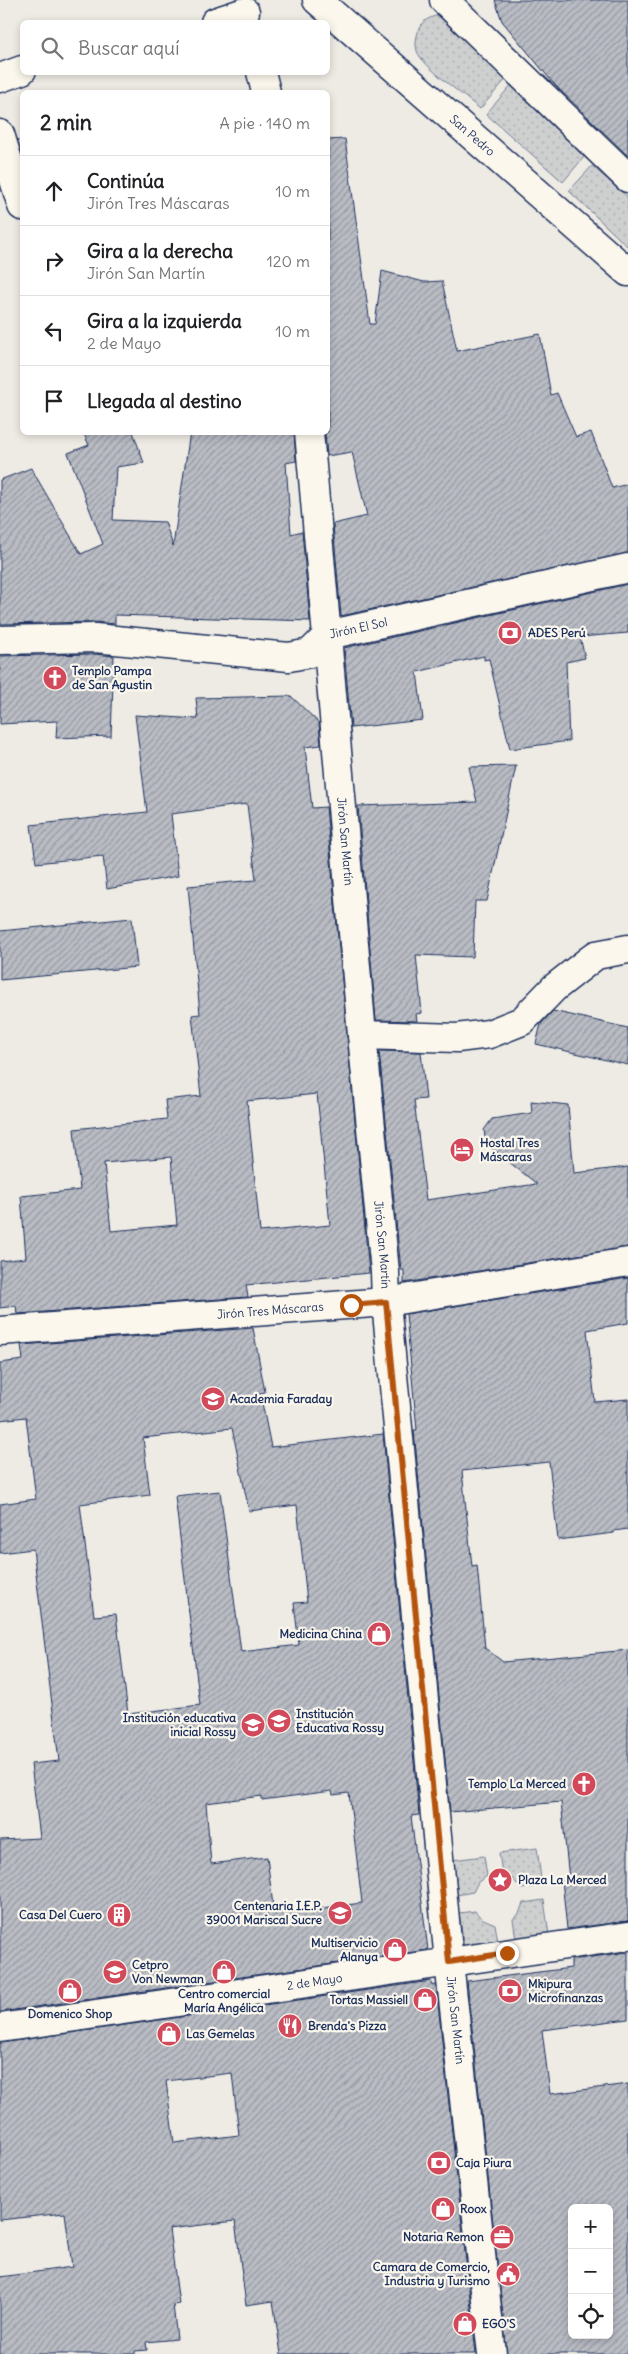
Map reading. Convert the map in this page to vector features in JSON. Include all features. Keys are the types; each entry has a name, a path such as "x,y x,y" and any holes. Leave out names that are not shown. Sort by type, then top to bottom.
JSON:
{"street":[{"name":"San Pedro","path":"316,0 628,272"},
{"path":"444,0 628,178"},
{"path":"221,20 245,12"},
{"path":"0,78 20,71"},
{"path":"262,75 266,90"},
{"path":"0,134 20,199"},
{"name":"Jirón San Martín","path":"309,435 385,1272 386,1302 449,1962 492,2354"},
{"name":"Jirón El Sol","path":"0,640 95,638 289,657 310,653 328,634 628,568"},
{"path":"362,1034 457,1038 489,1034 522,1021 554,988 596,955 628,949"},
{"name":"Jirón Tres Máscaras","path":"0,1331 386,1302 628,1262"},
{"name":"2 de Mayo","path":"0,2028 628,1936"}],"shaded area":[{"path":"445,14 507,78 480,109 435,73 417,51 416,39 422,24 432,17"},
{"path":"513,83 584,157 563,182 486,114"},
{"path":"592,166 628,197 628,247 569,191"},
{"path":"537,1848 542,1886 521,1889 513,1879 502,1874 499,1853"},
{"path":"484,1856 487,1876 478,1882 473,1892 457,1895 452,1860"},
{"path":"544,1900 549,1935 516,1940 513,1919 519,1914 523,1903"},
{"path":"475,1911 481,1918 495,1924 498,1942 464,1947 459,1913"}],"building":[{"path":"495,0 628,0 628,156 554,84 502,21"},
{"path":"345,139 370,324 375,324 382,271 424,282 442,281 457,351 540,334 551,395 557,393 576,437 591,432 612,488 628,484 628,553 341,616 333,524 367,516 352,452 327,456 325,435 330,435 330,140"},
{"path":"84,435 134,435 144,463 116,467 113,520 165,522 173,546 190,435 294,435 296,461 286,463 291,534 302,531 310,621 115,615 115,624 95,622 0,624 0,480 31,468 81,554 103,544 68,453 89,445"},
{"path":"628,584 628,633 580,637 585,658 566,662 569,741 510,749 489,659 484,660 484,656 417,672 423,720 351,728 344,648"},
{"path":"94,654 114,656 111,736 56,738 57,721 0,724 0,656"},
{"path":"291,696 319,723 321,745 305,747 312,808 326,807 369,1273 246,1285 248,1297 17,1314 16,1306 0,1308 0,1261 26,1258 21,1196 80,1190 74,1129 167,1119 165,1100 201,1096 192,1015 200,1014 188,886 256,880 247,804 171,814 178,876 107,889 103,856 36,863 31,825 147,812 135,715 198,719 196,698","holes":["317,1094 330,1225 260,1232 247,1101","171,1157 177,1225 111,1231 104,1163"]},
{"path":"516,766 487,901 475,901 473,957 416,955 422,1013 416,1014 417,1021 376,1020 358,806 477,802 469,767"},
{"path":"132,918 137,967 0,980 0,931"},
{"path":"553,1011 628,1028 628,1065 536,1044 541,1024"},
{"path":"379,1051 421,1052 426,1099 414,1100 426,1200 537,1184 486,1144 484,1130 492,1119 532,1113 531,1101 568,1105 574,1173 628,1167 628,1247 404,1283 404,1270 401,1270"},
{"path":"628,1278 628,1323 587,1330 595,1402 628,1399 628,1529 614,1531 614,1533 558,1540 549,1462 462,1471 472,1566 477,1565 485,1648 503,1662 628,1650 628,1921 567,1929 562,1880 569,1879 561,1802 450,1812 414,1430 417,1430 406,1314"},
{"path":"253,1328 265,1392 260,1393 271,1447 383,1434 419,1815 411,1816 428,1950 0,2012 0,1840 40,1838 31,1764 59,1761 33,1549 0,1553 0,1504 36,1499 26,1417 0,1420 0,1363 23,1360 21,1345","holes":["232,1428 249,1511 297,1505 307,1602 294,1603 299,1645 241,1652 220,1491 175,1496 200,1705 128,1714 116,1614 94,1616 80,1504 150,1495 143,1438","332,1791 333,1795 349,1793 362,1903 274,1914 267,1857 211,1864 206,1803 262,1796 262,1800"]},
{"path":"628,1952 628,2019 542,2030 550,2094 628,2084 628,2354 507,2354 467,1981 571,1968 571,1960"},
{"path":"431,1981 432,1986 436,1985 476,2354 281,2354 273,2301 246,2305 235,2221 169,2229 179,2304 173,2305 177,2339 146,2342 147,2350 135,2351 135,2354 0,2354 0,2277 72,2267 65,2213 0,2220 0,2043","holes":["232,2073 239,2135 174,2143 166,2081"]}],"place":[{"name":"ADES Perú","path":"510,633"},
{"name":"Templo Pampa de San Agustin","path":"55,678"},
{"name":"Hostal Tres Máscaras","path":"462,1150"},
{"name":"Academia Faraday","path":"213,1399"},
{"name":"Medicina China","path":"379,1634"},
{"name":"Institución Educativa Rossy","path":"279,1721"},
{"name":"Institución educativa inicial Rossy","path":"253,1725"},
{"name":"Templo La Merced","path":"584,1784"},
{"name":"Plaza La Merced","path":"500,1880"},
{"name":"Centenaria I.E.P. 39001 Mariscal Sucre","path":"340,1913"},
{"name":"Casa Del Cuero","path":"119,1915"},
{"name":"Multiservicio Alanya","path":"395,1950"},
{"name":"Cetpro Von Newman","path":"115,1972"},
{"name":"Centro comercial María Angélica","path":"224,1972"},
{"name":"Domenico Shop","path":"70,1991"},
{"name":"Mkipura Microfinanzas","path":"510,1991"},
{"name":"Tortas Massiell","path":"425,2000"},
{"name":"Brenda's Pizza","path":"290,2026"},
{"name":"Las Gemelas","path":"169,2034"},
{"name":"Caja Piura","path":"439,2163"},
{"name":"Roox","path":"443,2209"},
{"name":"Notaria Remon","path":"502,2237"},
{"name":"Camara de Comercio, Industria y Turismo","path":"508,2274"},
{"name":"EGO'S","path":"465,2324"}],"route":[{"path":"351,1305 386,1302 449,1962 507,1953"}]}
